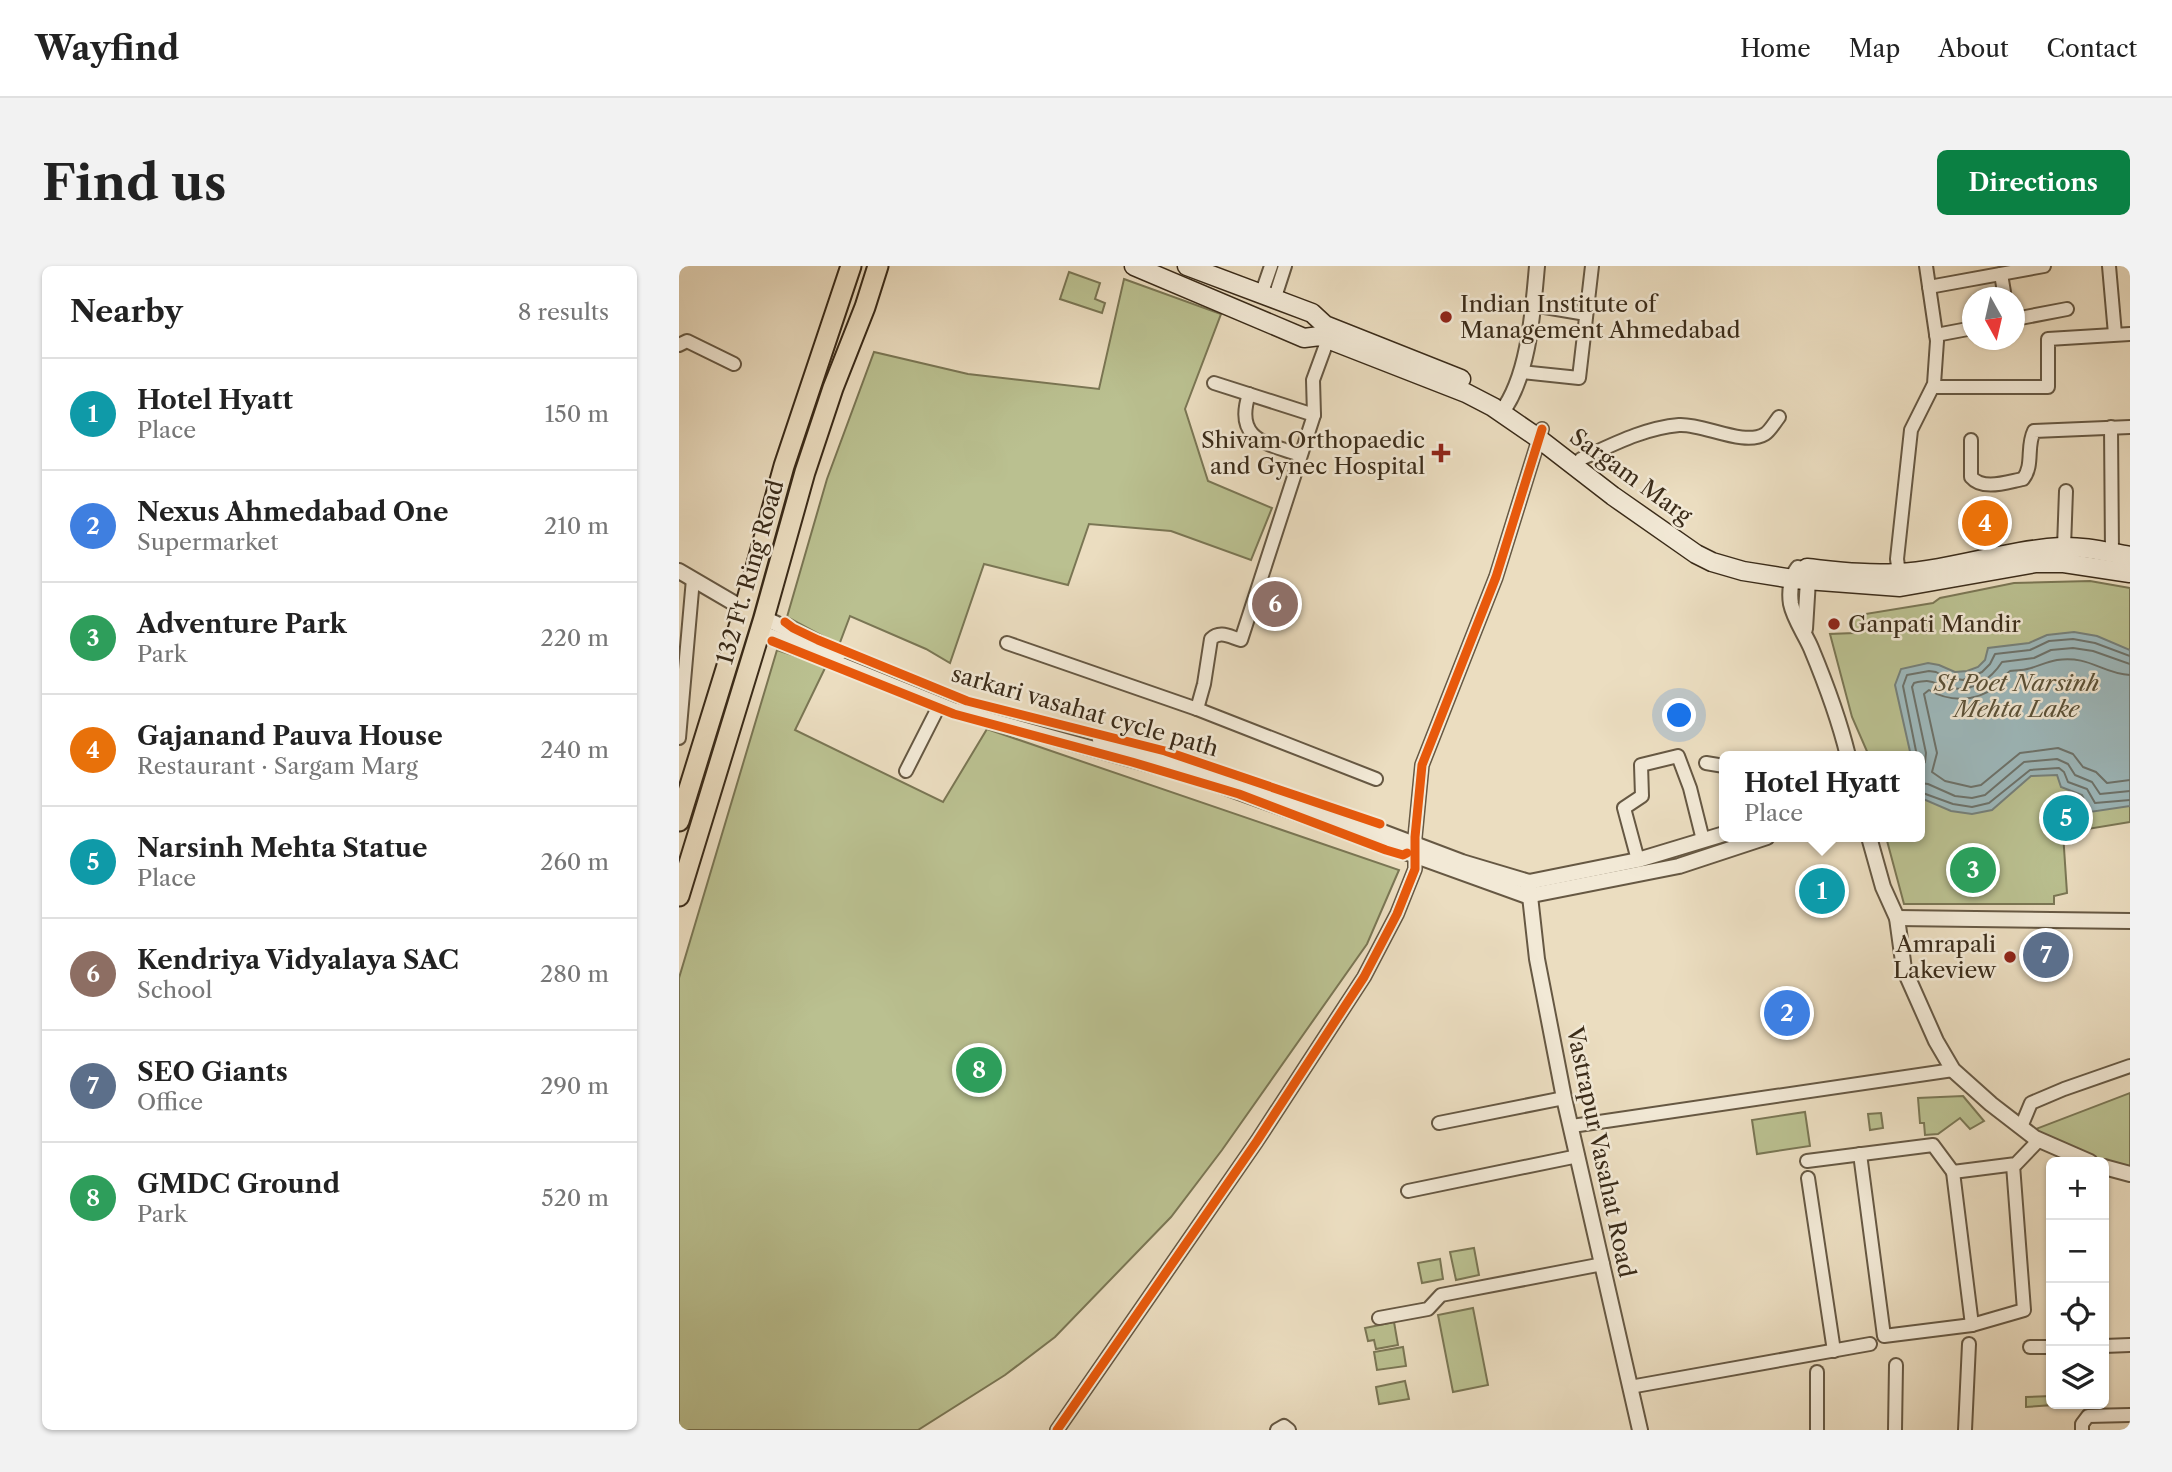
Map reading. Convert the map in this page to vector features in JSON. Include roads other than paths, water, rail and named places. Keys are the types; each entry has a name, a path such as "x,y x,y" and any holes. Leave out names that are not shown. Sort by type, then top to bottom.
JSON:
{"main road":[{"name":"132 Ft. Ring Road","path":"679,821 744,609 784,466 851,266"},
{"name":"132 Ft. Ring Road","path":"679,896 762,625 804,472 878,266"},
{"name":"Sargam Marg","path":"1134,266 1304,338 1325,333"},
{"path":"1145,266 1271,305"},
{"path":"1170,266 1271,305"},
{"name":"Sargam Marg","path":"1187,266 1271,305 1312,313 1325,333 1505,408 1715,554 1798,578 1868,573 1900,580 1999,555 2064,547 2130,573"},
{"name":"Sargam Marg","path":"1540,433 1613,496 1696,554 1727,567 1832,583 1900,580 2121,554"}],"street":[{"path":"1271,266 1271,305"},
{"path":"1271,305 1285,266"},
{"path":"1505,408 1521,372 1537,266"},
{"path":"1521,372 1579,378 1592,266"},
{"path":"1900,580 1897,559 1911,430 1933,387 1936,335 1926,266"},
{"path":"1929,287 2044,266"},
{"path":"2109,266 2115,334"},
{"path":"2001,274 2003,287"},
{"path":"1533,305 1586,314"},
{"path":"2025,317 2067,309"},
{"path":"1936,335 1962,330"},
{"path":"1197,709 1211,639 1216,634 1221,634 1241,640 1314,415 1313,380 1325,333"},
{"path":"1933,387 2048,387 2048,339 2130,334"},
{"path":"679,345 687,341 734,364"},
{"path":"1214,383 1314,415"},
{"path":"1249,394 1245,418 1250,433 1262,442 1300,454"},
{"path":"1581,459 1637,434 1682,424 1722,434 1752,437 1765,434 1779,417"},
{"path":"1971,440 1971,477 1983,485 2024,479 2029,471 2031,437 2034,432 2130,427"},
{"path":"2111,428 2121,554"},
{"path":"1057,1430 1257,1141 1363,977 1407,892 1415,869 1422,765 1496,577 1540,433"},
{"path":"2064,547 2066,491"},
{"path":"679,571 744,609"},
{"path":"1798,578 1805,603 1804,623 1807,637"},
{"path":"1798,578 1791,607 1807,637 1836,713 1847,751"},
{"path":"679,738 693,579"},
{"path":"1805,603 1814,590 1832,583"},
{"path":"762,625 968,714 1203,779 1529,889 1679,866 1752,842"},
{"path":"762,625 827,648 963,704 1192,764 1415,850"},
{"path":"1007,643 1197,709 1377,779"},
{"path":"906,771 940,704"},
{"path":"1638,860 1624,808 1642,796 1641,765 1678,756 1703,839"},
{"path":"1706,763 1719,765"},
{"path":"1529,889 1564,877 1638,860 1719,836"},
{"path":"1870,842 1883,887 1897,918 1904,969 1936,1041 1953,1070 2039,1140 2078,1157"},
{"name":"Vastrapur Vasahat Road","path":"1529,889 1537,959 1565,1098 1640,1430"},
{"path":"1897,918 2130,921"},
{"path":"2021,1127 2031,1103 2130,1066"},
{"path":"1572,1126 1953,1070"},
{"path":"1440,1123 1565,1098"},
{"path":"1953,1172 2016,1164 2039,1140"},
{"path":"1807,1161 1933,1145 1953,1172 1972,1325"},
{"path":"1860,1154 1884,1336 1972,1325 2024,1310 2013,1165"},
{"path":"1408,1191 1578,1156"},
{"path":"2109,1168 2130,1174"},
{"path":"1808,1178 1834,1351"},
{"path":"1379,1318 1428,1309 1441,1295 1603,1264"},
{"path":"1630,1387 1870,1344"},
{"path":"1965,1430 1969,1344"},
{"path":"2109,1346 2130,1345"},
{"path":"2030,1347 2046,1346"},
{"path":"1895,1430 1896,1365"},
{"path":"1817,1372 1817,1430"},
{"path":"2083,1430 2082,1424 2088,1416 2130,1415"},
{"path":"1277,1430 1284,1426 1289,1430"}],"water":[{"path":"2074,632 2097,636 2130,650 2130,806 2090,812 2082,795 2061,787 2057,775 2031,776 1992,810 1972,814 1951,811 1925,800 1925,751 1910,751 1895,685 1901,669 1928,663 1955,672 1967,671 1978,667 1985,660 1988,648 2029,643 2047,635"}],"place":[{"name":"Indian Institute of Management Ahmedabad","path":"1446,317"},
{"name":"Shivam Orthopaedic and Gynec Hospital","path":"1441,453"},
{"name":"Gajanand Pauva House","path":"1985,523"},
{"name":"Kendriya Vidyalaya SAC","path":"1275,604"},
{"name":"Ganpati Mandir","path":"1834,624"},
{"name":"Narsinh Mehta Statue","path":"2066,818"},
{"name":"Adventure Park","path":"1973,870"},
{"name":"Hotel Hyatt","path":"1822,891"},
{"name":"SEO Giants","path":"2046,955"},
{"name":"Amrapali Lakeview","path":"2010,957"},
{"name":"Nexus Ahmedabad One","path":"1787,1013"},
{"name":"GMDC Ground","path":"979,1070"}],"park label":[{"name":"St Poet Narsinh Mehta Lake","path":"2017,696"}]}
